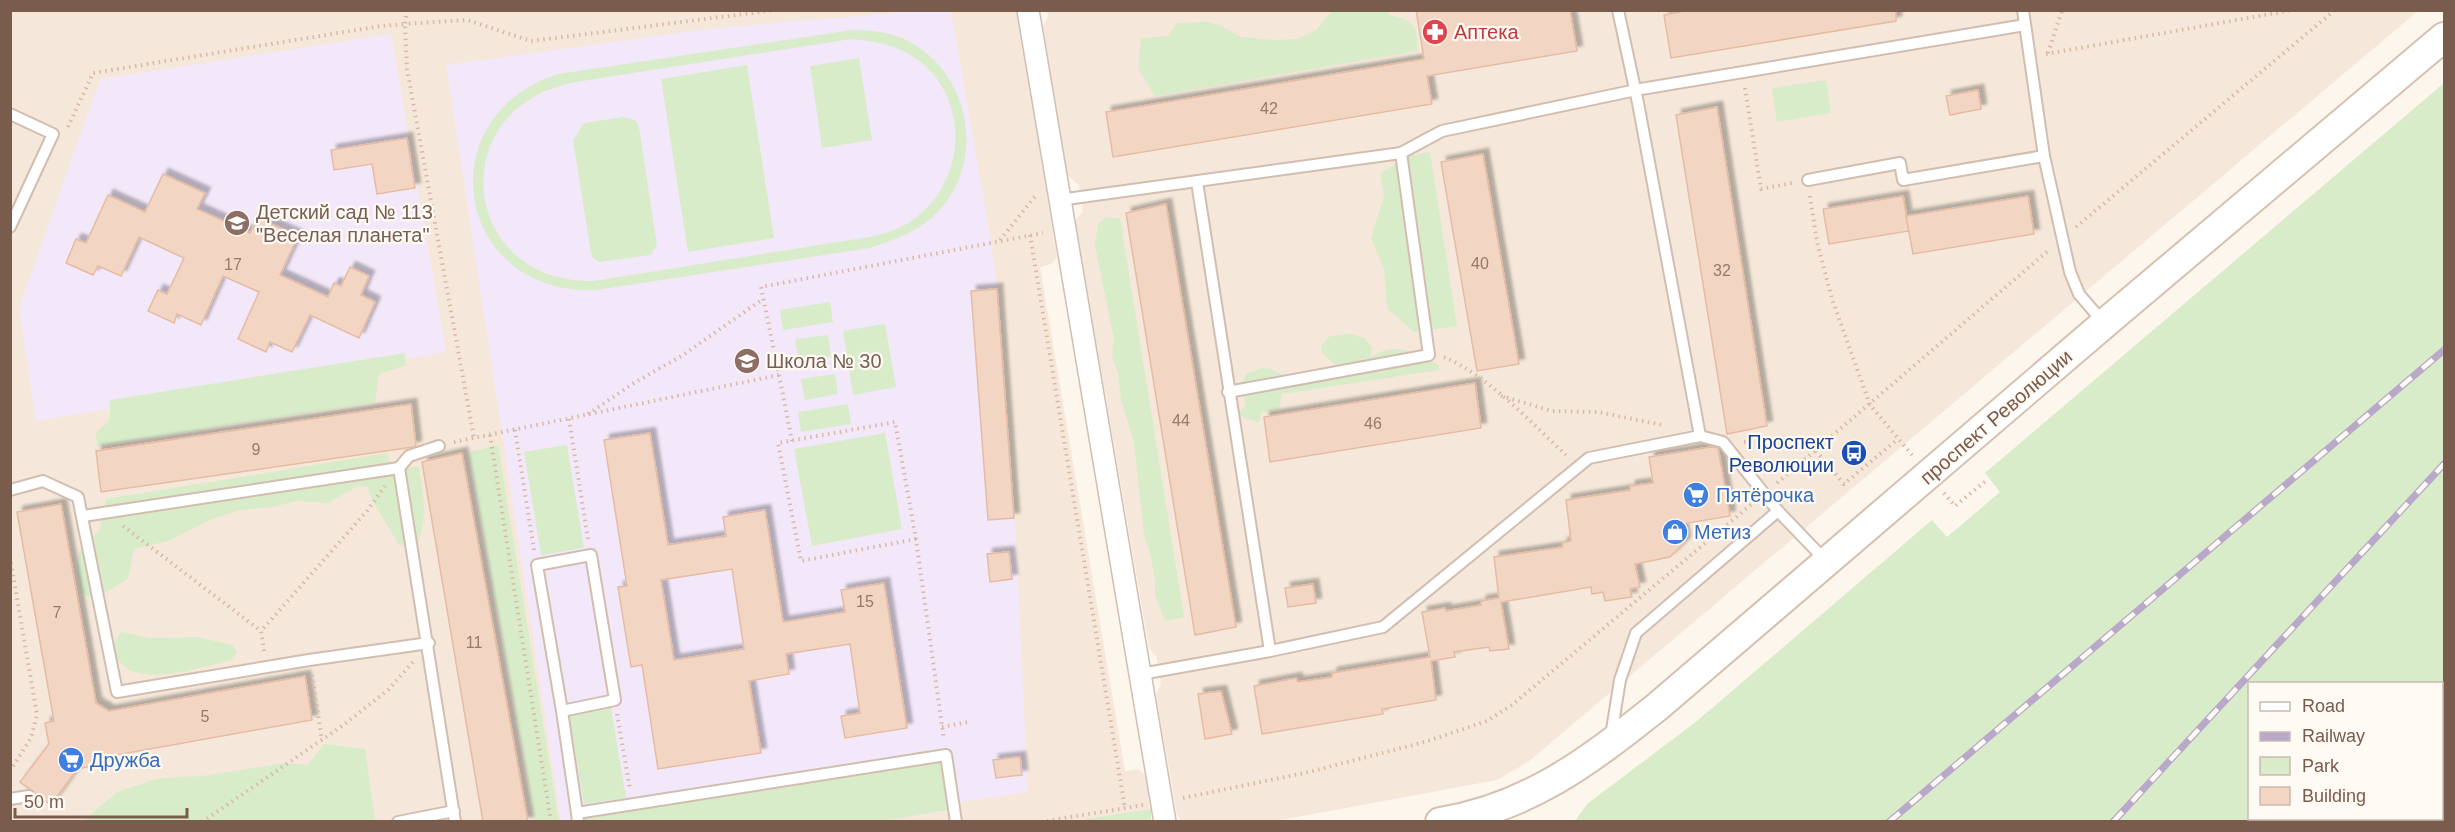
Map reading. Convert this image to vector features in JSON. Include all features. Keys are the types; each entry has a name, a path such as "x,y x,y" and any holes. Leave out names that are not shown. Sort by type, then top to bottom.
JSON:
{"main road":[{"name":"проспект Революции","path":"1440,822 1496,809 1542,789 1609,746 1657,708 2104,324 2445,37"}],"street":[{"path":"1028,10 1163,812"}],"lane":[{"path":"1618,10 1700,436"},
{"path":"2023,10 2044,156 2073,284 2104,324"},
{"path":"1059,200 1401,153 1442,131 1635,90 2025,25"},
{"path":"10,114 53,134 10,227"},
{"path":"1228,392 1429,355 1401,153"},
{"path":"1808,180 1900,163 1903,180 2044,156"},
{"path":"1197,182 1270,651"},
{"path":"1141,674 1270,651 1383,627 1589,458 1700,436 1723,442 1778,511 1827,562"},
{"path":"83,516 399,468 409,456 439,446"},
{"path":"398,822 454,816 429,643 399,468"},
{"path":"10,490 43,481 78,497 117,692 309,660 429,643"},
{"path":"1609,746 1620,680 1636,633 1778,511"},
{"path":"562,711 615,700 591,555 537,565 578,817 632,805 946,755 956,822"},
{"path":"10,799 29,796"}],"path":[{"path":"407,10 405,24 407,69 474,438"},
{"path":"64,136 93,73 381,26 467,20 531,41 776,10"},
{"path":"2047,54 2062,10"},
{"path":"2030,57 2294,10"},
{"path":"1041,822 1125,808 1163,812 1428,741 1487,722 1512,705 1816,451 2062,238 2335,10"},
{"path":"1742,72 1761,189 1808,180 1817,242 1832,299 1870,405"},
{"path":"1000,240 1041,190"},
{"path":"792,441 761,287 1048,232"},
{"path":"1030,236 1125,808"},
{"path":"586,415 634,382 683,355 763,299"},
{"path":"1428,351 1460,364 1501,396 1578,466"},
{"path":"439,446 779,375"},
{"path":"1501,396 1552,411 1598,412 1632,418 1700,436"},
{"path":"569,419 591,555"},
{"path":"916,539 801,561 778,443 895,422 916,539 946,755"},
{"path":"515,430 537,565"},
{"path":"490,435 551,822"},
{"path":"1816,451 1844,484 1898,439"},
{"path":"1723,442 1824,443"},
{"path":"261,631 367,511 399,468"},
{"path":"105,513 261,631 267,667"},
{"path":"10,556 37,715 31,738 10,771"},
{"path":"202,822 322,740 388,690 429,643"},
{"path":"309,660 322,740"},
{"path":"615,700 632,805"},
{"path":"942,727 968,722"}],"shaded area":[{"path":"1047,10 2418,11 1528,762 1497,780 1270,822 1182,821 1177,815 1156,695 1161,684 1156,656 1149,648 1076,225 1076,220 1083,211 1079,185 1067,175 1043,27 1048,16"},
{"path":"10,11 1017,11 1057,258 1051,264 1040,267 1125,771 1138,769 1146,776 1151,821 11,821"},
{"name":"Школа № 30","path":"920,11 951,11 991,241 997,289 1015,525 1028,792 960,802 961,809 876,821 561,821 446,65 715,28"},
{"name":"Детский сад № 113 \"Веселая планета\"","path":"391,34 446,352 36,421 19,308 100,79"}],"green space":[{"path":"1332,11 1388,11 1389,15 1406,19 1416,29 1418,51 1155,96 1138,69 1141,38 1168,36 1177,23 1208,22 1219,25 1241,37 1274,40 1298,39 1316,30"},
{"path":"852,30 889,34 910,42 931,57 947,75 958,97 965,120 966,144 962,169 953,191 931,219 906,234 870,248 596,290 549,284 512,265 487,236 475,200 475,163 488,127 516,96 558,74","holes":["851,39 892,46 926,66 941,85 951,106 955,129 954,153 948,176 936,197 914,220 902,227 869,237 594,281 549,274 515,255 493,226 484,192 487,156 503,124 532,98 576,82"]},
{"path":"859,58 872,140 822,148 810,66"},
{"path":"747,65 774,238 688,252 661,79"},
{"path":"1826,80 1831,113 1777,122 1772,88"},
{"path":"2444,83 2444,821 1575,821 1587,804 1697,721 1932,520 1947,537 2000,492 1985,473"},
{"path":"624,117 636,121 639,127 657,246 650,255 600,262 593,258 591,253 573,140 584,123"},
{"path":"1430,152 1457,326 1414,332 1387,308 1384,269 1371,238 1384,196 1380,174 1408,156"},
{"path":"1106,217 1120,218 1184,617 1165,621 1155,595 1150,552 1144,535 1134,443 1121,399 1118,374 1112,356 1114,339 1095,245 1098,224"},
{"path":"830,302 833,322 783,330 780,310"},
{"path":"885,324 896,387 853,395 843,331"},
{"path":"1351,334 1365,338 1372,348 1370,358 1388,350 1405,350 1439,365 1439,370 1282,394 1279,409 1261,413 1259,423 1237,415 1246,405 1241,385 1246,374 1262,368 1287,376 1312,372 1334,380 1337,366 1322,353 1321,346 1330,336"},
{"path":"828,335 831,357 799,362 795,339"},
{"path":"405,353 406,365 379,374 375,402 97,446 96,433 110,419 110,400"},
{"path":"835,374 838,394 805,400 801,379"},
{"path":"848,404 851,424 801,432 798,412"},
{"path":"885,433 902,529 812,546 794,449"},
{"path":"498,445 559,821 535,821 469,452"},
{"path":"567,445 584,548 541,555 524,452"},
{"path":"387,453 390,463 404,468 419,467 424,508 417,548 398,544 373,502 367,486 356,487 328,503 296,501 273,507 239,510 210,520 168,541 134,549 128,579 94,599 81,593 77,568 79,551 100,529 106,499"},
{"path":"121,632 151,638 198,637 232,645 237,652 231,660 199,668 162,674 144,674 129,670 118,660 113,644"},
{"path":"611,708 626,798 584,804 569,715"},
{"path":"324,744 365,749 375,819 361,822 83,821 117,792 160,778 202,776 284,763 308,765"},
{"path":"941,760 949,810 876,822 586,822 585,818"},
{"path":"1151,809 1151,821 1075,821"}],"building":[{"path":"1416,10 1570,10 1577,51 1427,76 1432,104 1113,157 1106,112 1424,59"},
{"path":"1689,10 1896,10 1896,21 1671,58 1664,15"},
{"path":"1978,90 1981,109 1950,115 1946,96"},
{"path":"1717,107 1767,426 1727,434 1676,115"},
{"path":"407,138 415,188 377,194 372,164 334,170 331,150"},
{"path":"1483,154 1519,364 1477,371 1441,162"},
{"path":"163,174 205,193 197,209 250,233 258,218 298,236 280,275 328,297 334,283 341,286 350,267 369,276 361,295 375,302 359,338 310,315 292,352 270,342 266,352 238,339 259,292 223,276 201,325 177,314 174,323 148,311 158,290 167,294 184,258 139,237 121,276 98,266 93,275 66,263 76,239 86,243 108,195 145,212"},
{"path":"1903,196 1909,231 1829,244 1823,209"},
{"path":"2028,196 2034,234 1913,254 1906,216"},
{"path":"1166,204 1236,627 1195,635 1126,213"},
{"path":"997,289 1014,518 988,520 971,291"},
{"path":"1475,383 1481,428 1270,462 1264,417"},
{"path":"411,404 416,446 413,447 101,492 96,451"},
{"path":"650,433 668,545 726,536 723,517 765,510 783,622 845,612 841,590 884,583 907,728 845,738 841,716 860,713 850,644 786,654 789,674 749,681 761,753 658,769 642,665 631,667 618,587 627,586 604,440","holes":["732,569 744,649 674,660 661,580"]},
{"path":"1711,447 1718,448 1730,516 1682,524 1685,542 1670,557 1635,564 1640,587 1630,589 1632,597 1605,601 1603,592 1592,594 1591,587 1501,602 1509,649 1490,651 1489,647 1454,652 1455,657 1431,661 1436,700 1382,709 1383,714 1262,734 1254,686 1296,678 1298,682 1332,677 1332,673 1430,657 1422,612 1445,608 1446,611 1481,605 1481,601 1499,598 1494,557 1563,547 1562,543 1571,541 1566,500 1630,490 1630,486 1653,483 1649,457"},
{"path":"462,453 528,822 483,822 422,462"},
{"path":"61,504 96,703 109,711 305,676 312,720 105,757 107,763 77,769 51,805 20,782 49,744 45,723 54,721 17,512"},
{"path":"1009,552 1012,579 990,582 987,554"},
{"path":"1313,584 1316,603 1288,607 1285,588"},
{"path":"1221,691 1232,734 1205,739 1198,694"},
{"path":"1020,757 1022,775 996,778 993,760"}],"railway":[{"path":"1889,822 2444,350"},
{"path":"2113,822 2444,464"}],"place":[{"name":"Аптека","path":"1435,32"},
{"name":"Детский сад № 113 \"Веселая планета\"","path":"237,223"},
{"name":"Школа № 30","path":"747,361"},
{"name":"Проспект Революции","path":"1854,453"},
{"name":"Пятёрочка","path":"1696,495"},
{"name":"Метиз","path":"1675,532"},
{"name":"Дружба","path":"71,760"}]}
